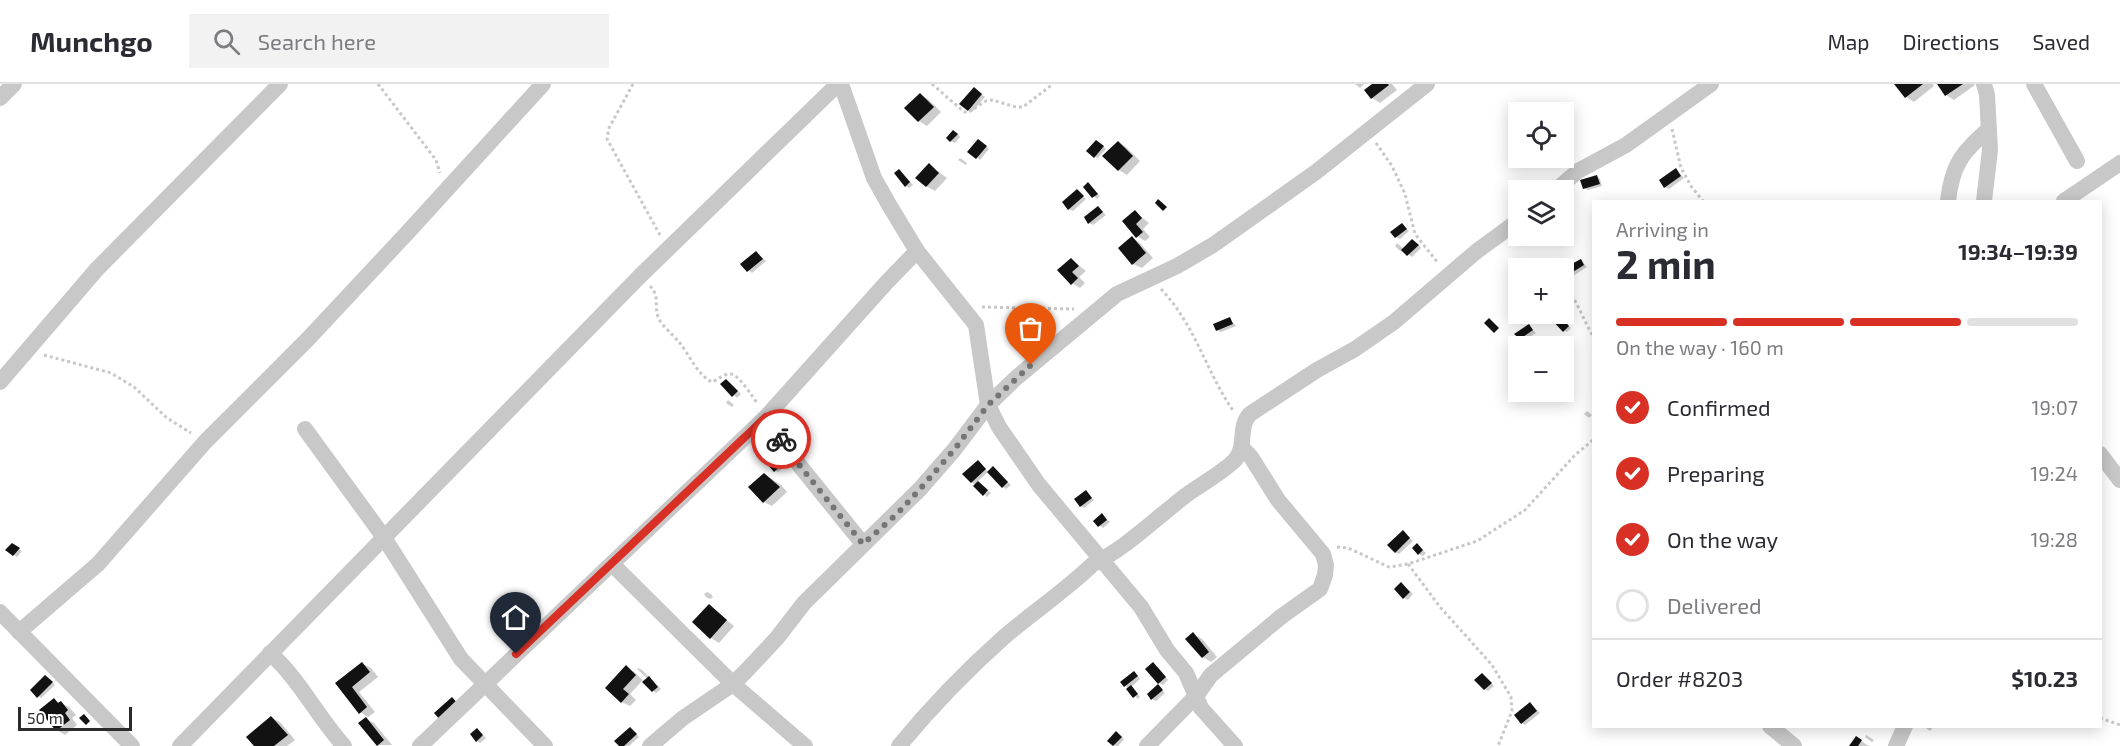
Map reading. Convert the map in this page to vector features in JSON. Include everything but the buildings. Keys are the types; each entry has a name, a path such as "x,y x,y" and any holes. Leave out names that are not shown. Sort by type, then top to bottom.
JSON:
{"street":[{"path":"0,99 14,84"},
{"path":"0,382 98,269 280,84"},
{"path":"19,632 98,564 206,442 307,340 543,84"},
{"path":"180,746 640,276 840,84 874,178 917,251 979,330 988,405 999,428 1020,459 1141,607 1167,650 1185,673 1205,714 1235,746"},
{"path":"650,746 683,718 733,684 777,638 804,603 863,544 897,514 954,450 988,405 1016,378 1118,294 1177,266 1214,245 1316,172 1427,84"},
{"path":"1568,180 1578,171 1626,145 1711,84"},
{"path":"1984,84 1988,95 1990,150 1984,200"},
{"path":"2034,84 2077,161"},
{"path":"1948,200 1955,170 1961,157 1968,147 1989,129"},
{"path":"2065,200 2120,163"},
{"path":"899,746 942,696 1003,638 1092,564 1103,561 1229,466 1240,454 1246,417 1394,322 1477,251 1508,228"},
{"path":"420,746 766,417 886,282 917,251"},
{"path":"766,417 800,466 863,544"},
{"path":"305,429 383,537 461,659 545,746"},
{"path":"1147,746 1196,696 1211,675 1282,616 1320,589 1325,575 1326,565 1323,554 1278,500 1251,457 1242,448"},
{"path":"2102,457 2120,480"},
{"path":"612,564 733,684 805,746"},
{"path":"0,612 132,746"},
{"path":"270,653 295,678 320,717 344,746"},
{"path":"1772,728 1794,746"},
{"path":"1896,746 1904,728"}],"path":[{"path":"378,84 436,160 440,168 440,177"},
{"path":"633,84 609,128 607,139 668,249"},
{"path":"932,84 967,113 986,101 992,100 1023,107 1053,84"},
{"path":"1668,116 1681,168 1702,200"},
{"path":"1370,131 1392,166 1405,194 1415,234 1450,276"},
{"path":"640,276 656,292 659,319 706,378 712,382 728,374 734,375 747,388 766,417"},
{"path":"1150,277 1175,304 1189,325 1232,410 1244,424"},
{"path":"1574,298 1592,334"},
{"path":"964,308 998,306 1097,310"},
{"path":"27,351 111,373 134,387 167,418 206,442"},
{"path":"1323,554 1336,547 1344,547 1389,567 1408,564 1467,545 1516,517 1533,502 1575,455 1592,441"},
{"path":"1408,564 1440,607 1496,671 1511,697 1512,711 1498,746"},
{"path":"2102,719 2120,725"}],"way so far":[{"path":"781,439 863,544 897,514 954,450 988,405 1031,365"}],"route":[{"path":"516,654 766,417 781,439"}]}
